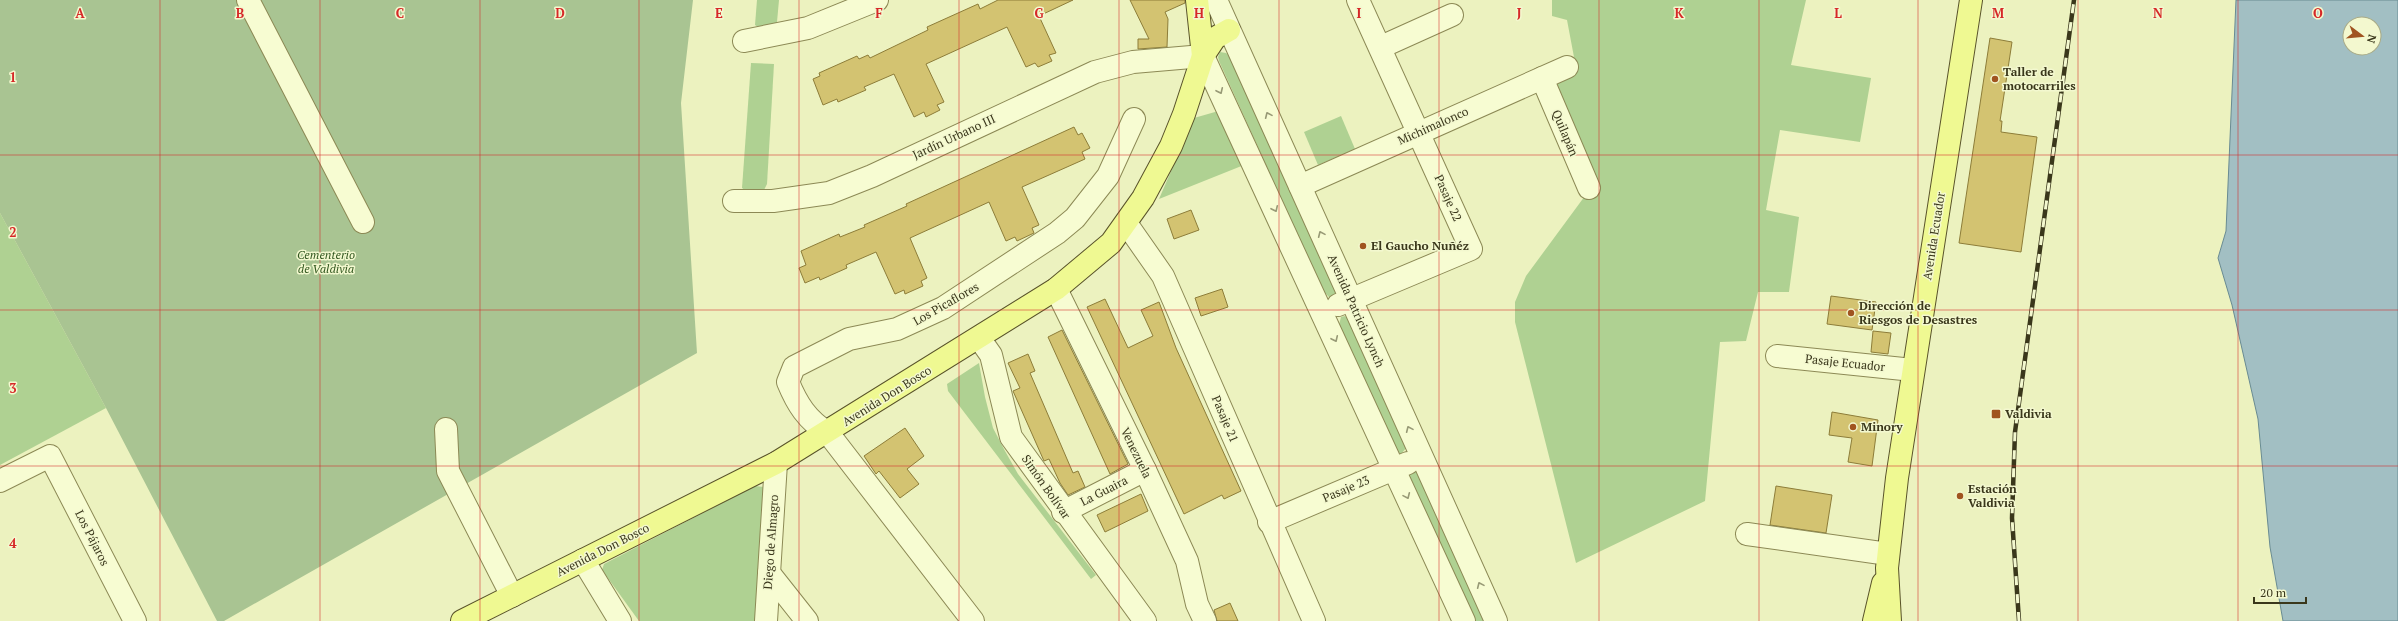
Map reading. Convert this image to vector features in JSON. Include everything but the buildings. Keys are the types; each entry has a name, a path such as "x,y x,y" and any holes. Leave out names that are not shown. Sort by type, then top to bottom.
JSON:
{"main road":[{"name":"Avenida Don Bosco","path":"1197,0 1203,56"},
{"name":"Avenida Ecuador","path":"1874,621 1888,561 1914,370 1971,0"},
{"name":"Avenida Don Bosco","path":"462,621 776,463 828,433 1056,289 1111,243 1143,198 1171,146 1184,114 1203,56 1215,38 1229,30"},
{"name":"Avenida Ecuador","path":"1888,561 1890,621"}],"street":[{"path":"248,0 363,222"},
{"path":"744,41 808,28 877,0"},
{"name":"Pasaje 22","path":"1323,312 1471,249 1381,47 1358,0"},
{"name":"Avenida Patricio Lynch","path":"1220,2 1229,30 1496,621"},
{"path":"1381,47 1452,15"},
{"path":"1203,56 1323,312 1464,621"},
{"name":"Jardín Urbano III","path":"734,201 773,201 829,193 872,176 1095,72 1133,62 1203,56"},
{"name":"Michimalonco","path":"1300,186 1567,67"},
{"name":"Quilapán","path":"1542,78 1589,188"},
{"name":"Los Picaflores","path":"973,621 828,433 813,424 796,402 788,382 794,368 849,339 897,329 943,308 1057,233 1075,218 1108,176 1134,119"},
{"name":"Pasaje 21","path":"1126,223 1163,276 1269,522 1314,621"},
{"name":"Venezuela","path":"1056,289 1145,470 1187,561 1198,604 1205,621"},
{"name":"Simón Bolívar","path":"979,338 991,355 1011,437 1063,512 1144,621"},
{"name":"Pasaje Ecuador","path":"1777,356 1914,370"},
{"path":"446,429 448,471 512,596"},
{"name":"Los Pájaros","path":"0,481 50,456 135,621"},
{"name":"Pasaje 23","path":"1269,522 1422,456"},
{"name":"Diego de Almagro","path":"766,621 776,463"},
{"name":"La Guaira","path":"1063,512 1145,470"},
{"path":"1747,534 1888,561"},
{"path":"583,560 620,621"},
{"path":"769,573 807,621"}],"green space":[{"name":"Cementerio de Valdivia","path":"0,0 693,0 681,103 697,353 224,621 217,621 106,408 0,213"},
{"path":"757,0 779,0 777,22 775,25 758,27 755,25"},
{"path":"1552,0 1806,0 1791,65 1871,78 1860,142 1780,130 1766,210 1799,217 1789,292 1758,292 1746,341 1720,342 1705,501 1576,563 1515,322 1515,302 1526,276 1593,185 1551,81 1577,73 1567,20 1552,16"},
{"path":"1220,52 1226,53 1231,57 1336,290 1336,297 1331,299 1323,291 1219,61 1218,57"},
{"path":"751,63 774,64 767,184 763,192 749,193 742,188"},
{"path":"1222,110 1244,165 1159,199 1194,118"},
{"path":"1341,116 1355,149 1318,165 1304,132"},
{"path":"0,213 106,408 0,465"},
{"path":"1345,316 1350,321 1407,447 1401,454 1396,451 1339,325 1341,317"},
{"path":"979,363 985,397 993,428 1018,474 1096,575 1091,579 948,391 947,384"},
{"path":"1415,470 1419,474 1486,621 1473,621 1407,476"},
{"path":"755,486 764,487 758,621 639,621 602,570 604,564"}],"water":[{"path":"2236,0 2398,0 2398,621 2283,621 2270,547 2258,419 2232,305 2218,258 2226,231"}],"railway":[{"path":"2019,621 2012,518 2015,432 2074,0"}],"place":[{"name":"Taller de motocarriles","path":"1995,79"},
{"name":"El Gaucho Nuñéz","path":"1363,246"},
{"name":"Dirección de Riesgos de Desastres","path":"1851,313"},
{"name":"Valdivia","path":"1996,414"},
{"name":"Minory","path":"1853,427"},
{"name":"Estación Valdivia","path":"1960,496"}]}
